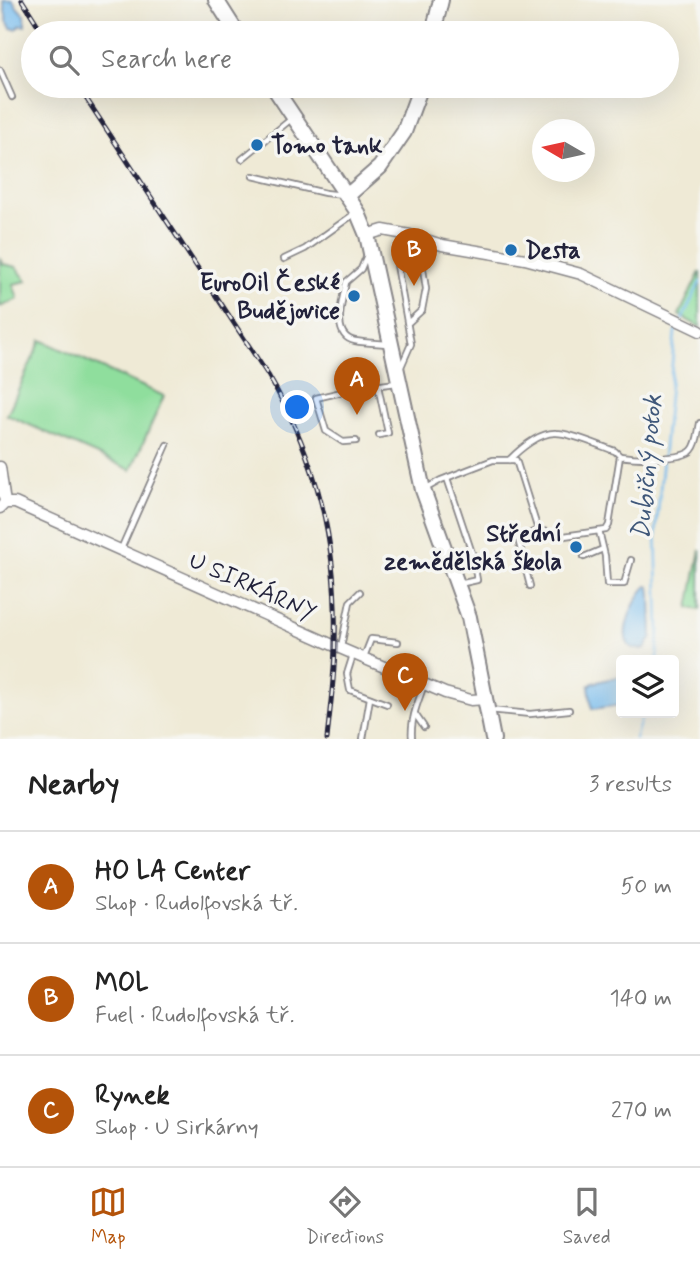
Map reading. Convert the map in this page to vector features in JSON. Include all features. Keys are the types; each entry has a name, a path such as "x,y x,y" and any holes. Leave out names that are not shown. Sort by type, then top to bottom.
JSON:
{"main road":[{"path":"216,0 229,21"},
{"path":"436,21 441,0"},
{"path":"281,98 357,211 367,235 423,490 469,617 493,739"},
{"path":"347,196 380,167 404,132 417,98"}],"street":[{"path":"367,235 383,230 442,245 525,259 580,274 700,331"},
{"name":"U SIRKÁRNY","path":"0,467 3,505 15,503 358,656 455,697 487,704"}],"lane":[{"path":"0,70 12,97"},
{"path":"242,159 294,117"},
{"path":"253,176 347,196"},
{"path":"284,259 305,248 357,211"},
{"path":"367,235 366,259 361,270 346,282 340,326 345,336 353,341 392,344"},
{"path":"356,441 343,442 326,431 316,398 359,387 378,386 399,377 411,344 397,265 399,255 405,249 410,235"},
{"path":"405,249 418,255 422,262 426,289 422,310 408,322"},
{"path":"378,386 388,433 379,435"},
{"path":"509,460 522,447 555,432 615,451 620,456 685,456 696,442 700,423"},
{"path":"121,550 167,445"},
{"path":"530,586 518,539 538,530 564,536 606,530 620,456"},
{"path":"423,490 493,460 516,460 538,530"},
{"path":"447,478 472,553 477,580 458,585"},
{"path":"599,531 607,584 624,584 631,560"},
{"path":"584,557 603,549"},
{"path":"341,648 350,603 360,592"},
{"path":"387,704 350,690 347,674 371,639 398,642"},
{"path":"412,739 414,713 424,684"},
{"path":"363,739 370,698"},
{"path":"487,704 530,715 569,710"},
{"path":"414,713 424,727"}],"green space":[{"path":"0,259 3,264 16,267 27,281 13,284 18,299 0,307"},
{"path":"700,272 700,327 679,315"},
{"path":"41,340 164,396 131,470 7,415"},
{"path":"700,550 700,610 689,608"}],"water":[{"path":"3,0 13,0 25,16 25,21 21,21 21,25 16,29 11,28"},
{"path":"647,586 650,587 651,594 652,637 645,649 634,649 628,643 627,624 641,592"},
{"path":"616,677 616,706 592,709 589,686"}],"waterway":[{"name":"Dubičný potok","path":"682,320 700,282"},
{"name":"Dubičný potok","path":"657,655 656,532 675,332 679,326"},
{"name":"Dubičný potok","path":"635,739 641,718"}],"railway":[{"path":"22,0 35,21"},
{"path":"86,98 268,375 300,439 321,504 333,571 335,654 327,739"}],"place":[{"name":"Tomo tank","path":"257,145"},
{"name":"Desta","path":"511,250"},
{"name":"MOL","path":"414,286"},
{"name":"EuroOil České Budějovice","path":"354,296"},
{"name":"HO LA Center","path":"357,415"},
{"name":"Střední zemědělská škola","path":"576,547"},
{"name":"Rynek","path":"405,711"}]}
